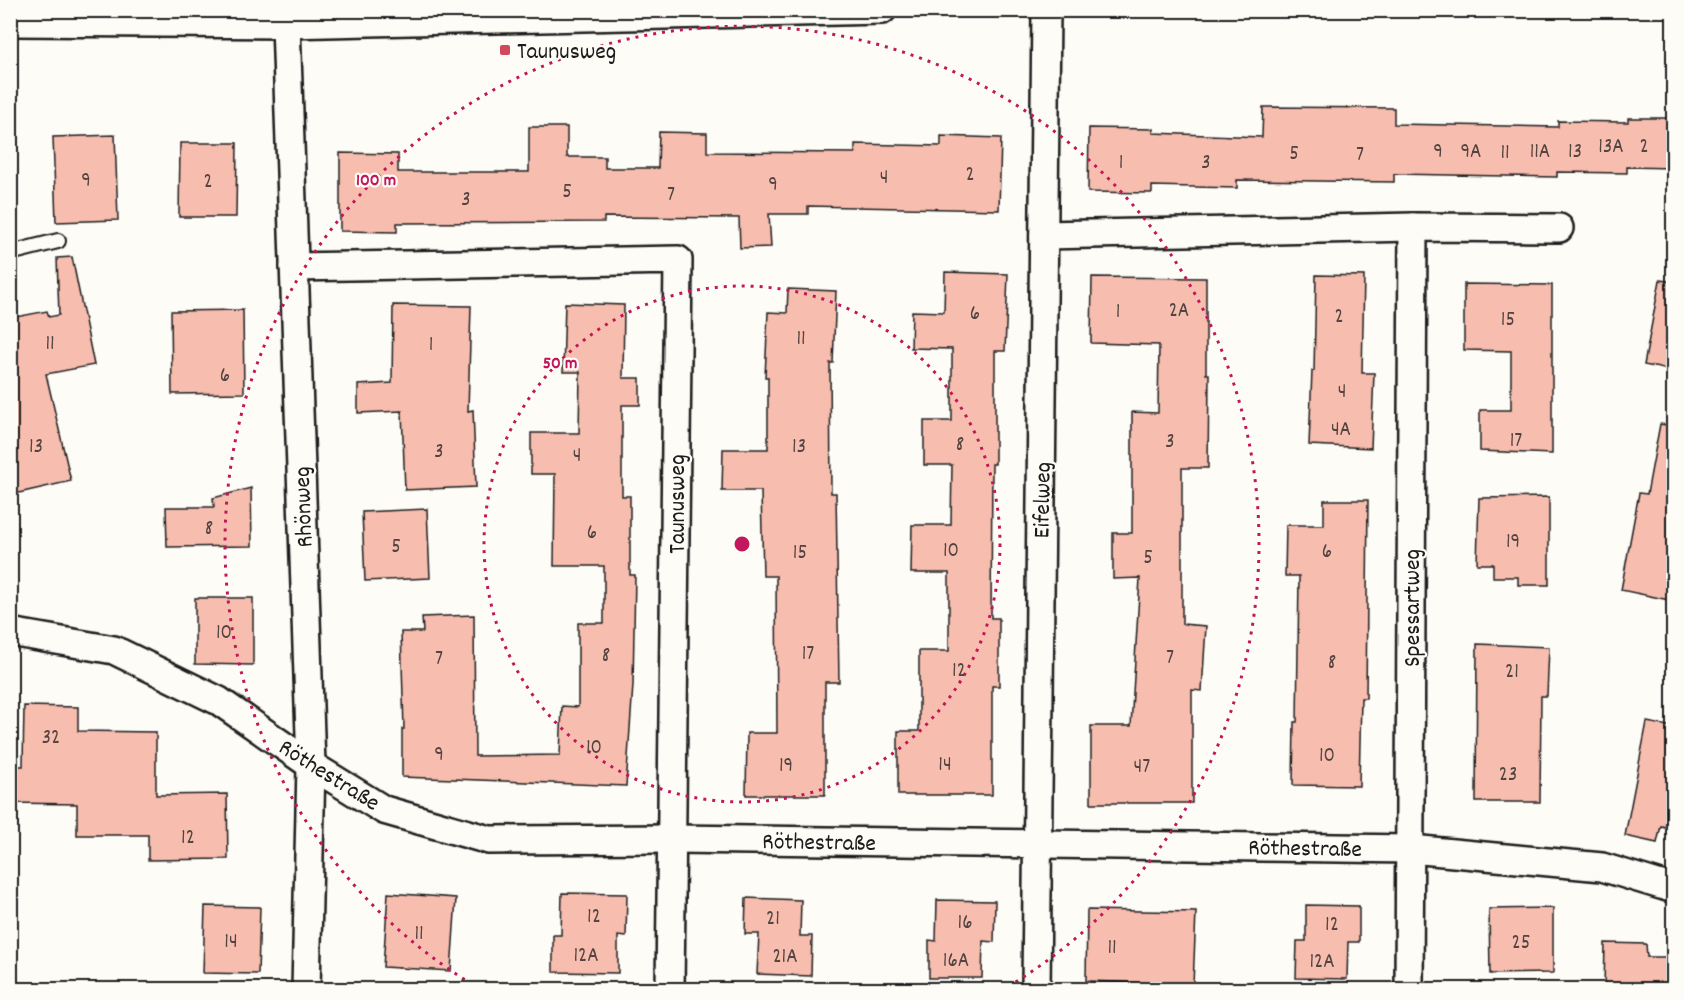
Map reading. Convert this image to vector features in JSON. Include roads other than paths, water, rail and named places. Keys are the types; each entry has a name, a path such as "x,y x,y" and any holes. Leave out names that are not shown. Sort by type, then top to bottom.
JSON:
{"street":[{"path":"10,22 286,24 882,10"},
{"name":"Eifelweg","path":"1036,990 1046,10"},
{"name":"Rhönweg","path":"286,24 311,765 306,990"},
{"path":"1044,236 1413,227 1559,228"},
{"name":"Spessartweg","path":"1409,990 1413,227"},
{"name":"Taunusweg","path":"294,267 678,260 674,839 670,990"},
{"name":"Röthestraße","path":"10,632 114,650 219,701 311,765 384,810 489,840 674,839 1411,849 1602,867 1674,889"}],"lane":[{"path":"10,253 58,242"}],"place":[{"name":"Taunusweg","path":"505,50"}]}
